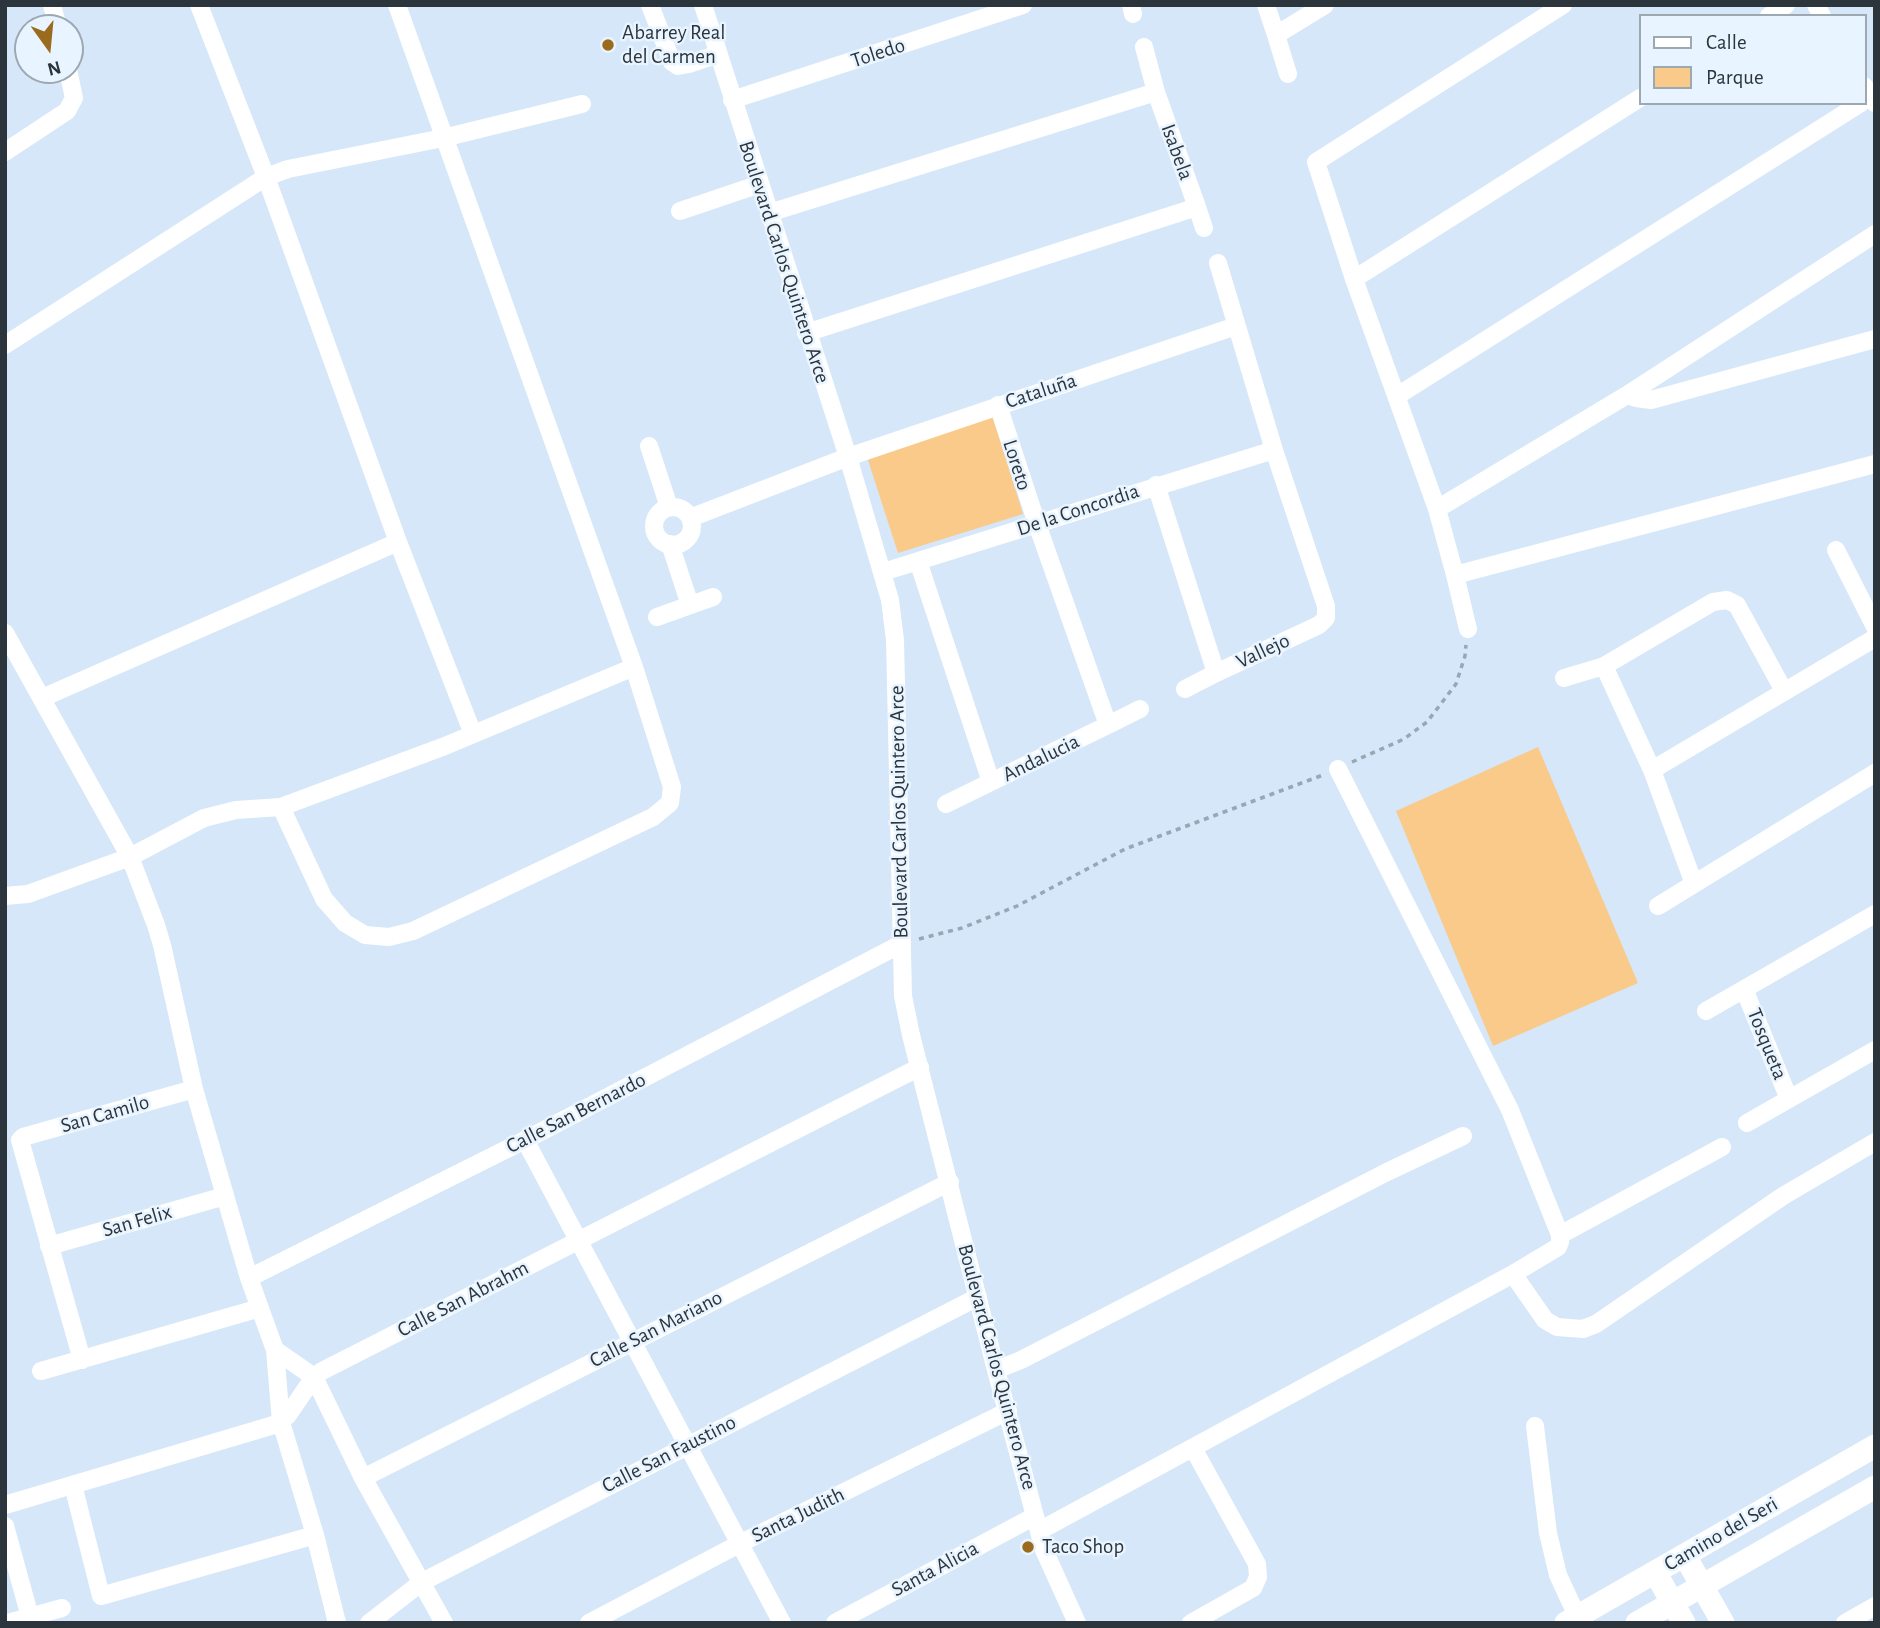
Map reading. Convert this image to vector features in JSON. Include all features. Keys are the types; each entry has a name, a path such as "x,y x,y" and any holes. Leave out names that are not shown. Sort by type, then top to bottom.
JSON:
{"main road":[{"name":"Camino del Seri","path":"1572,1620 1875,1446"},
{"name":"Camino del Seri","path":"1637,1623 1875,1486"},
{"path":"1685,1556 1723,1623"},
{"path":"1655,1572 1684,1623"}],"street":[{"path":"199,5 266,177 398,542 473,734"},
{"path":"281,807 324,898 345,923 365,935 389,937 413,931 653,817 670,803 672,787 634,667 397,5"},
{"path":"650,5 672,62 678,66 718,54"},
{"name":"Boulevard Carlos Quintero Arce","path":"703,5 848,457 890,600 895,640 903,996 1037,1523 1057,1581 1077,1623"},
{"name":"Toledo","path":"732,100 1023,5"},
{"path":"1266,5 1288,74"},
{"path":"1276,35 1325,5"},
{"path":"1468,629 1437,509 1315,165 1316,160 1563,5"},
{"name":"Isabela","path":"807,333 1197,206 1156,92 1144,47"},
{"path":"5,152 67,111 74,98 71,84"},
{"path":"769,213 1156,92"},
{"path":"1354,279 1638,99"},
{"path":"5,345 266,177 288,169 443,138 582,104"},
{"path":"1397,396 1855,105"},
{"path":"680,211 760,184"},
{"path":"1197,206 1204,228"},
{"path":"1437,509 1627,395 1875,234"},
{"path":"1218,263 1274,450"},
{"name":"Cataluña","path":"690,518 848,457 1236,326"},
{"path":"1627,395 1651,400 1875,339"},
{"name":"Loreto","path":"998,405 1037,524"},
{"path":"649,446 668,507"},
{"name":"De la Concordia","path":"883,572 1274,450"},
{"name":"Vallejo","path":"1156,485 1216,673 1319,625 1326,618 1326,606 1274,450"},
{"path":"1455,575 1875,464"},
{"path":"668,507 682,509 690,518 692,525 683,542 670,544 659,538 654,526 657,514 668,507"},
{"path":"1037,524 1108,725"},
{"path":"42,698 398,542"},
{"path":"670,544 690,605"},
{"path":"1836,550 1875,627"},
{"name":"Andalucia","path":"918,561 991,782 1140,709"},
{"path":"657,617 713,597"},
{"path":"1564,678 1604,666 1713,602 1727,600 1737,605 1784,691"},
{"path":"5,633 130,857 162,945 194,1089 249,1279 275,1350 281,1422 315,1535 337,1623"},
{"path":"1652,770 1875,638"},
{"path":"1604,666 1652,770 1694,884"},
{"path":"5,896 29,894 130,857 204,818 236,810 281,807 473,734 634,667"},
{"path":"1185,689 1216,673"},
{"path":"1338,769 1510,1110 1560,1235"},
{"path":"1658,905 1875,773"},
{"path":"946,804 991,782"},
{"path":"1706,1011 1875,914"},
{"name":"Calle San Bernardo","path":"249,1279 525,1140 901,944"},
{"name":"Tosqueta","path":"1744,989 1789,1099"},
{"path":"1747,1124 1875,1050"},
{"name":"Calle San Abrahm","path":"281,1422 314,1377 327,1368 920,1067"},
{"name":"San Camilo","path":"50,1246 20,1143 23,1137 194,1089"},
{"path":"996,1370 1021,1360 1387,1172 1463,1136"},
{"path":"525,1140 782,1623"},
{"path":"1513,1274 1545,1320 1557,1327 1583,1329 1596,1324 1783,1196 1875,1142"},
{"name":"Santa Alicia","path":"835,1623 1193,1448 1513,1274 1558,1247 1560,1235 1722,1147"},
{"name":"Calle San Mariano","path":"363,1478 950,1182"},
{"name":"San Felix","path":"50,1246 225,1196"},
{"path":"50,1246 82,1360"},
{"name":"Calle San Faustino","path":"369,1623 422,1582 978,1297"},
{"path":"41,1371 260,1308"},
{"path":"275,1350 314,1377 363,1478 444,1623"},
{"name":"Santa Judith","path":"589,1623 741,1543 1008,1411"},
{"path":"5,1505 281,1422"},
{"path":"1535,1426 1548,1533 1572,1620"},
{"path":"1191,1623 1253,1588 1258,1577 1257,1564 1193,1448"},
{"path":"73,1485 102,1596 315,1535"},
{"path":"5,1526 30,1616"},
{"path":"1845,1623 1875,1606"},
{"path":"8,1623 62,1608"}],"path":[{"path":"901,944 962,928 1017,906 1125,849 1338,769 1404,739 1427,722 1456,684 1465,656 1468,629"}],"green space":[{"path":"992,414 1023,514 898,553 867,457"},
{"path":"1538,747 1638,983 1493,1046 1396,811"}],"place":[{"name":"Abarrey Real del Carmen","path":"608,45"},
{"name":"Taco Shop","path":"1028,1547"}]}
